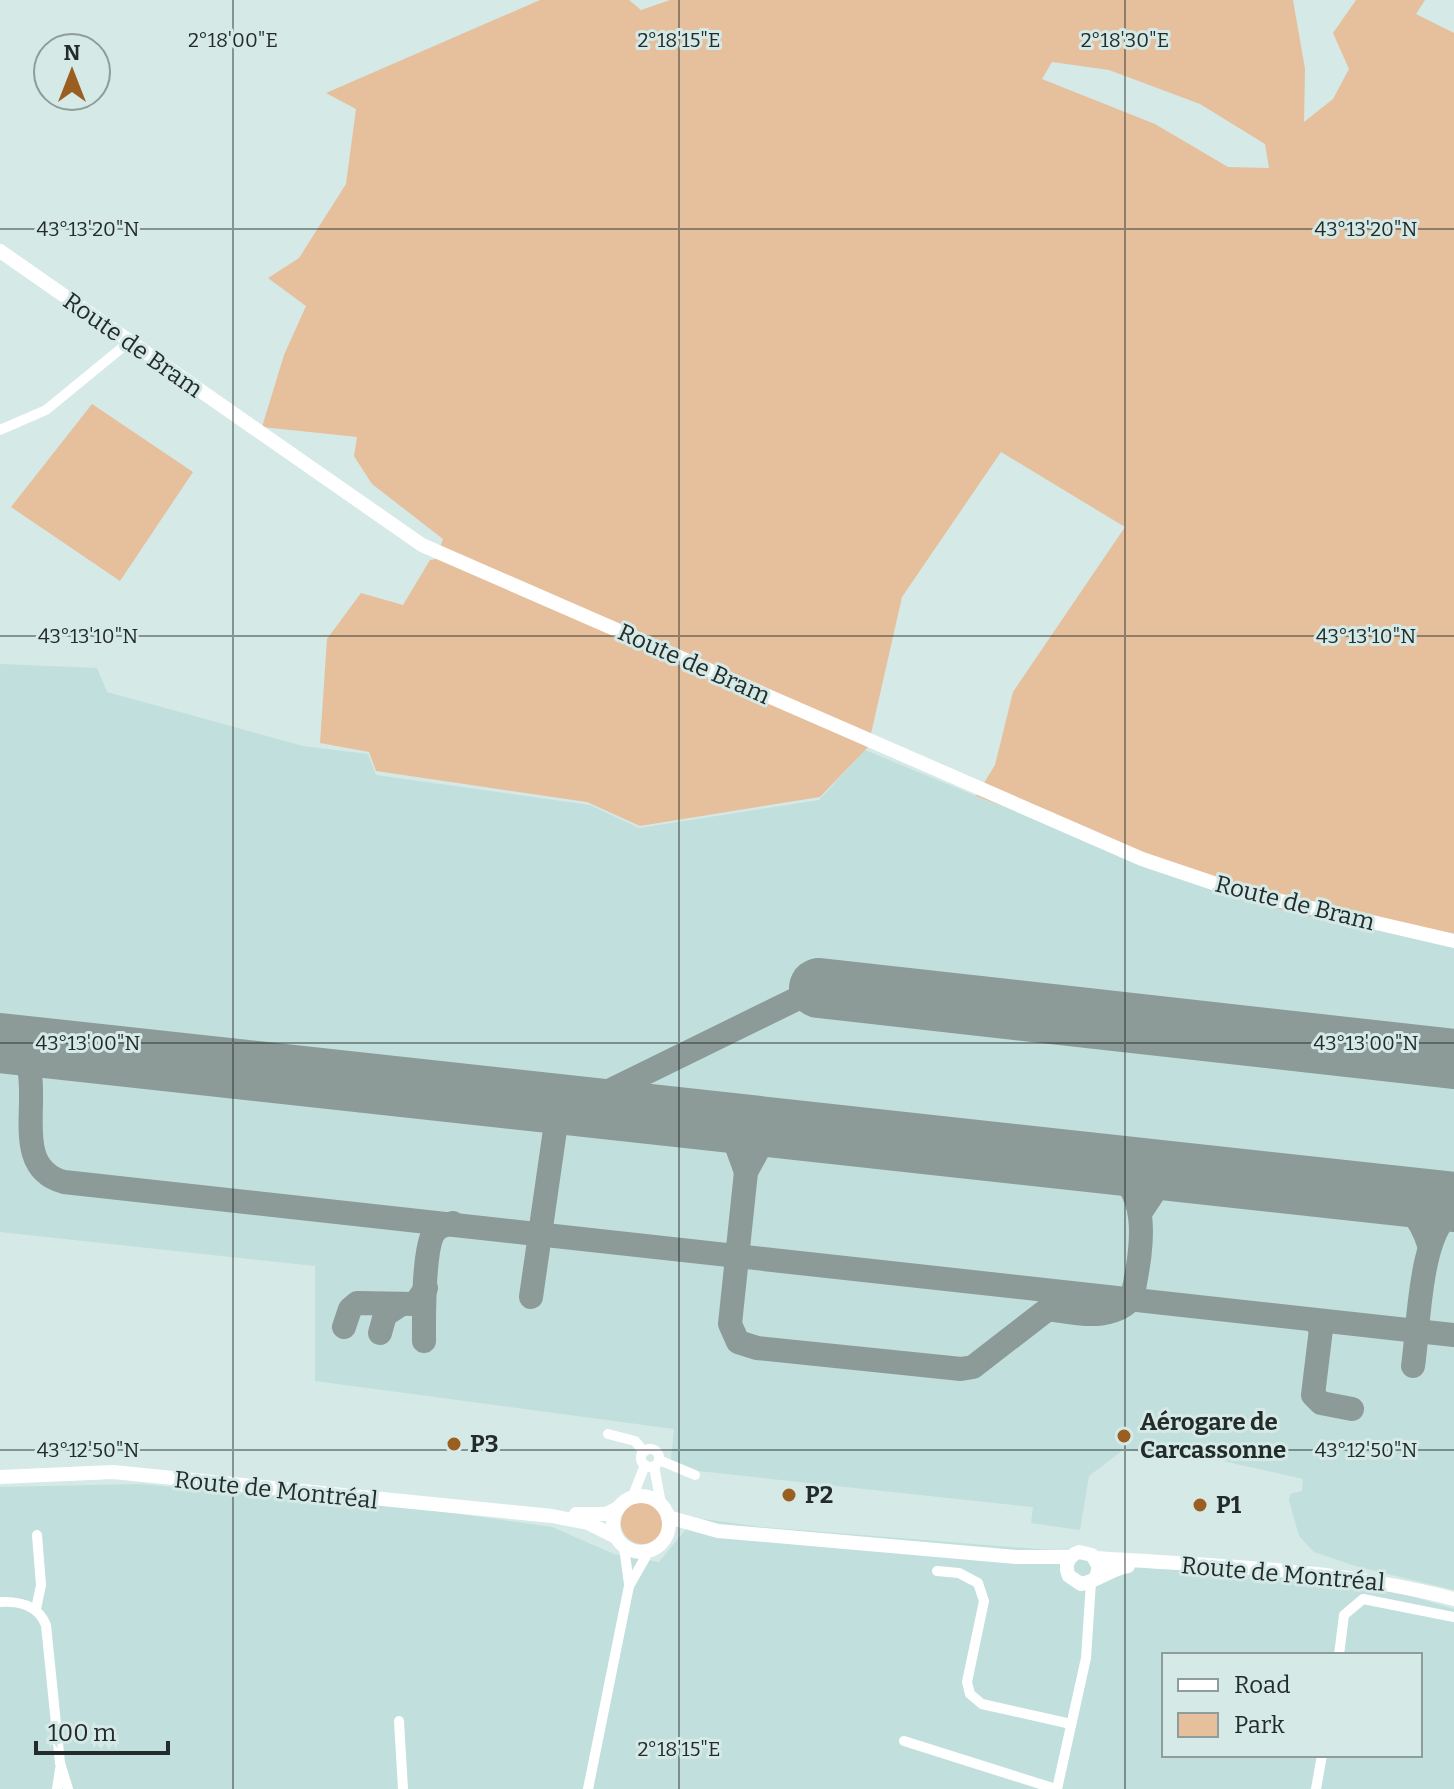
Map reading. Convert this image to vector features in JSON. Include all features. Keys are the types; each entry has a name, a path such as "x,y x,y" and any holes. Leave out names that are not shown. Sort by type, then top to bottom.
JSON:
{"main road":[{"name":"Route de Bram","path":"0,251 422,545 1142,859 1234,890 1454,941"},
{"name":"Route de Montréal","path":"0,1477 113,1472 552,1516 588,1523 620,1542"},
{"path":"718,1531 665,1510 647,1497 632,1498 618,1508 613,1522 620,1542 632,1551 649,1551 666,1538 718,1531 1016,1557 1080,1574 1099,1567 1095,1558"},
{"name":"Route de Montréal","path":"552,1516 606,1514 618,1508"},
{"path":"665,1510 666,1538"},
{"name":"Route de Montréal","path":"1157,1563 1080,1574 1084,1552 1095,1558 1324,1572 1398,1584 1454,1599"}],"street":[{"path":"0,430 46,410 129,342"},
{"path":"608,1434 635,1441 644,1452"},
{"path":"644,1452 655,1449 653,1464 665,1510"},
{"path":"644,1452 642,1460 695,1475"},
{"path":"632,1498 653,1464"},
{"path":"36,1609 41,1585 37,1535"},
{"path":"620,1542 629,1586"},
{"path":"588,1789 629,1586 649,1551"},
{"path":"937,1571 959,1573 978,1583 984,1601 967,1682 970,1694 982,1704 1071,1724"},
{"path":"904,1741 1057,1789 1086,1658 1087,1607 1080,1574"},
{"path":"1339,1653 1344,1615 1363,1599 1454,1617"},
{"path":"0,1602 17,1601 36,1609 46,1625 60,1763 68,1789"},
{"path":"399,1721 403,1789"},
{"path":"1316,1789 1322,1757"},
{"path":"57,1789 60,1763"}],"shaded area":[{"path":"0,664 97,668 107,692 303,746 368,754 376,775 590,805 639,828 819,800 865,750 976,796 1285,911 1454,946 1454,1590 1355,1566 1314,1552 1299,1536 1289,1500 1290,1494 1302,1491 1303,1479 1223,1461 1123,1450 1089,1476 1080,1530 1031,1523 1033,1507 670,1468 674,1429 315,1381 315,1266 0,1232"},
{"path":"140,1484 438,1511 552,1527 614,1554 659,1562 695,1518 761,1527 1038,1549 1309,1565 1454,1609 1454,1789 0,1789 0,1487"}],"green space":[{"path":"540,0 629,0 641,10 670,0 1293,0 1305,69 1304,122 1333,99 1349,69 1333,33 1356,0 1425,0 1416,14 1454,33 1454,946 1285,911 976,796 995,765 1013,692 1125,527 1001,452 902,597 868,747 820,797 640,826 587,802 376,771 369,752 320,743 327,639 361,593 403,605 430,560 436,559 443,539 372,484 354,456 357,437 262,427 284,355 306,306 268,278 299,258 346,184 356,109 326,93","holes":["1052,62 1109,70 1200,104 1265,144 1269,168 1228,167 1155,124 1042,79"]},
{"path":"92,404 193,472 120,581 11,507"},
{"path":"642,1502 657,1508 663,1523 657,1538 642,1544 627,1538 621,1523 627,1508"}],"taxiway":[{"path":"531,1297 555,1130 562,1114 819,988"},
{"path":"13,1044 25,1057 30,1075 31,1138 35,1157 45,1172 64,1182 1454,1335"},
{"path":"29,1068 41,1052 50,1048"},
{"path":"534,1101 550,1112 555,1130"},
{"path":"705,1120 734,1139 746,1172"},
{"path":"794,1130 764,1139 746,1172 730,1324 738,1342 757,1348 961,1369 973,1367 1048,1309 1092,1314 1123,1306 1132,1299 1139,1261 1141,1222 1131,1188 1119,1174 1102,1163"},
{"path":"1142,1210 1158,1186 1187,1173"},
{"path":"1381,1194 1412,1213 1422,1226 1429,1245"},
{"path":"1413,1366 1427,1257 1442,1221 1454,1211"},
{"path":"424,1341 429,1246 436,1230 453,1223"},
{"path":"344,1327 350,1309 357,1303 415,1304 426,1288"},
{"path":"380,1333 385,1315 400,1305"},
{"path":"1314,1320 1321,1329 1313,1395 1321,1403 1352,1409"}],"runway":[{"path":"819,988 1454,1059"},
{"path":"0,1043 1454,1202"}],"place":[{"name":"Aérogare de Carcassonne","path":"1124,1436"},
{"name":"P3","path":"454,1444"},
{"name":"P2","path":"789,1495"},
{"name":"P1","path":"1200,1505"}]}
